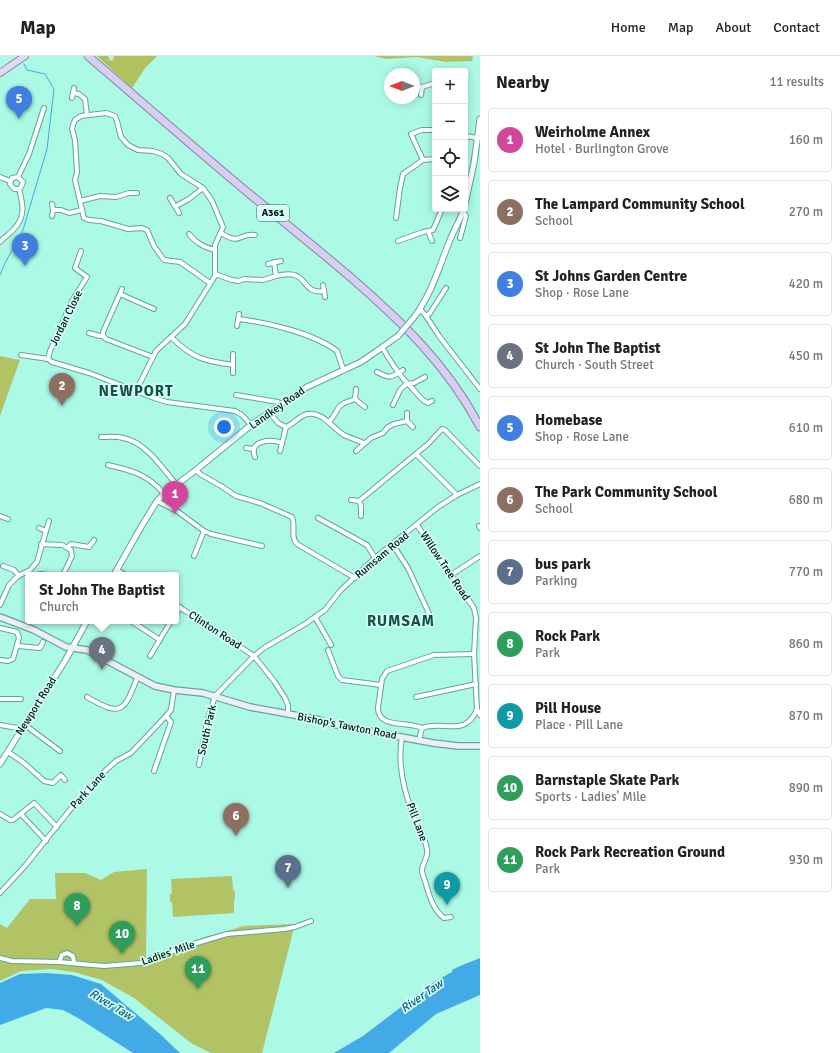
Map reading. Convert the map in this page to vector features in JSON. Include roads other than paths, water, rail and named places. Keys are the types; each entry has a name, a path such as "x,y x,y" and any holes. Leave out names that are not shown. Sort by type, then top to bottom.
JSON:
{"highway":[{"name":"A361","path":"88,56 315,247 401,322 425,347 460,392 480,427"}],"main road":[{"path":"0,73 24,57"},
{"name":"Bishop's Tawton Road","path":"0,617 34,630 66,647 87,650 155,686 174,690 203,692 250,707 402,737 458,746 480,746"}],"street":[{"path":"422,95 420,87 432,84"},
{"path":"72,98 74,91 85,99 87,114"},
{"path":"10,181 14,177 18,177 29,154 44,108"},
{"path":"136,391 156,351 185,324 211,282 215,274 215,245 223,227 212,201 204,188 181,174 168,158 158,152 138,150 128,145 121,137 115,116 106,113 87,114 78,117 75,120 72,129 75,140 78,172 75,180 84,218 86,220 101,221 128,229 142,228 147,230 154,246 164,260 180,262 211,282"},
{"path":"468,194 480,119"},
{"path":"422,160 411,134 422,130 432,130"},
{"path":"468,136 478,138"},
{"path":"396,219 402,176 422,160 432,159"},
{"path":"0,177 10,181"},
{"path":"18,177 23,182 22,187 19,189"},
{"path":"10,181 12,188 16,190 19,189"},
{"path":"176,206 190,199 204,188"},
{"path":"0,242 15,228 21,218 23,204 19,189"},
{"path":"80,201 100,196 116,197 129,191 137,193"},
{"path":"170,198 179,213"},
{"path":"52,204 52,216"},
{"path":"53,210 61,210 69,213 82,210"},
{"path":"397,239 433,230 441,212"},
{"path":"462,212 450,239 436,278 420,309 480,390"},
{"path":"460,238 466,216 464,212"},
{"path":"428,231 432,241"},
{"path":"221,233 232,240 237,240 247,232 254,235"},
{"path":"189,234 195,242 205,248 215,250"},
{"name":"Jordan Close","path":"81,252 75,268 92,280"},
{"path":"268,264 280,261"},
{"path":"274,262 276,276"},
{"path":"215,274 238,281 244,279 263,280 288,274 298,275 312,290 316,292 324,291"},
{"name":"Jordan Close","path":"48,359 50,351 72,301 87,277"},
{"path":"323,286 326,297"},
{"path":"426,316 430,313 446,288"},
{"path":"103,336 103,332 121,291 154,309"},
{"name":"Landkey Road","path":"115,572 157,501 164,494 251,425 270,412 308,387 360,362 398,336 420,309"},
{"path":"237,326 239,314"},
{"path":"239,319 262,322 317,339 337,351 344,369"},
{"path":"89,332 103,336 106,339 153,357"},
{"path":"171,337 178,344 202,360 233,365"},
{"path":"382,347 406,384 413,388 421,399 428,403 432,401"},
{"path":"233,354 233,373"},
{"path":"21,355 48,359 52,362 89,373 154,398 175,403 235,411 242,415 251,425"},
{"path":"377,372 387,377 403,370"},
{"path":"393,405 400,390 406,384 414,383 425,377"},
{"path":"355,399 356,389"},
{"path":"236,395 278,402 281,405"},
{"path":"355,399 366,407"},
{"path":"329,422 334,418 339,406 355,399"},
{"path":"270,412 278,423 286,427"},
{"path":"407,413 407,421 413,427"},
{"path":"280,451 286,427 300,417 308,414 316,414 322,417 344,436 364,444"},
{"path":"356,451 370,438 383,433 388,427 407,421"},
{"path":"351,500 359,501 444,429 480,466"},
{"path":"101,437 124,438 132,441 146,451 176,484"},
{"path":"255,457 253,452 254,449 260,442 267,440 282,443"},
{"path":"246,448 254,449"},
{"path":"416,454 456,495"},
{"path":"108,465 122,468 149,479 156,484 164,494"},
{"path":"196,470 236,496 260,503 292,517 294,529 293,536 294,541 297,544 355,578"},
{"path":"382,483 386,488"},
{"name":"Rumsam Road","path":"215,696 254,656 274,641 325,610 342,590 375,558 438,507 456,495 480,484"},
{"path":"157,501 186,516 204,531 219,537 262,546"},
{"path":"359,501 361,506 361,516"},
{"path":"0,516 8,519"},
{"path":"318,518 324,524 367,545 375,558"},
{"path":"26,572 37,562 41,544 49,521"},
{"name":"Willow Tree Road","path":"417,525 474,608 476,618 474,654 477,708"},
{"path":"40,528 46,532"},
{"path":"194,556 204,531"},
{"path":"68,547 71,544 89,547 94,540"},
{"path":"41,544 62,545 71,550 72,556 64,572"},
{"path":"392,545 408,568 431,618"},
{"path":"451,575 480,556"},
{"path":"4,566 14,570 19,576"},
{"path":"0,605 9,585 25,573"},
{"name":"Clinton Road","path":"179,607 254,656 274,681 284,698 288,705 288,714"},
{"path":"315,617 331,645"},
{"path":"72,648 85,624"},
{"path":"136,624 160,640"},
{"path":"150,656 170,624"},
{"path":"0,628 17,632 19,638 18,646 13,659 8,661 0,660"},
{"path":"18,646 40,648 43,642"},
{"name":"Newport Road","path":"0,764 72,648"},
{"path":"328,650 338,676 342,680 381,685"},
{"path":"474,654 434,654 387,671 382,677 378,711 382,720 386,722 422,728 429,726 459,726 469,721 477,708"},
{"path":"87,697 111,709 120,708 128,699 138,676"},
{"path":"416,697 476,684"},
{"name":"Park Lane","path":"0,893 105,771 116,760 131,754 166,716 171,710 174,690"},
{"name":"South Park","path":"199,765 207,722 215,696"},
{"path":"0,699 21,699"},
{"path":"477,708 480,715"},
{"path":"154,771 171,722 166,716"},
{"path":"0,725 24,727 60,751"},
{"path":"419,740 422,728"},
{"name":"Pill Lane","path":"402,737 400,745 401,771 413,814 427,848 427,855 422,872 430,895 439,913 444,918 451,917"},
{"path":"5,754 24,763 44,781 53,784 61,775 65,780"},
{"path":"0,814 10,820 13,820 34,803 57,827"},
{"path":"21,814 46,841"},
{"name":"Ladies' Mile","path":"0,958 23,962 59,962 104,966 141,963 190,945 227,934 284,929 296,927 311,921"},
{"path":"59,962 62,955 67,953 72,956 74,963"}],"water":[{"name":"River Taw","path":"480,958 480,995 436,1014 389,1053 334,1053 363,1036 434,982 452,972 452,970"},
{"name":"River Taw","path":"46,973 72,975 101,984 180,1053 133,1053 63,1010 46,1008 0,1025 0,983 20,974"}],"waterway":[{"path":"0,275 23,230 47,149 54,89 45,74 27,70 24,64"}],"place":[{"name":"Homebase","path":"19,119"},
{"name":"St Johns Garden Centre","path":"25,266"},
{"name":"The Lampard Community School","path":"62,406"},
{"name":"Weirholme Annex","path":"175,514"},
{"name":"St John The Baptist","path":"102,670"},
{"name":"The Park Community School","path":"236,836"},
{"name":"bus park","path":"288,888"},
{"name":"Pill House","path":"447,905"},
{"name":"Rock Park","path":"77,926"},
{"name":"Barnstaple Skate Park","path":"122,954"},
{"name":"Rock Park Recreation Ground","path":"198,989"}],"district":[{"name":"NEWPORT","path":"136,391"},
{"name":"RUMSAM","path":"401,621"}]}
